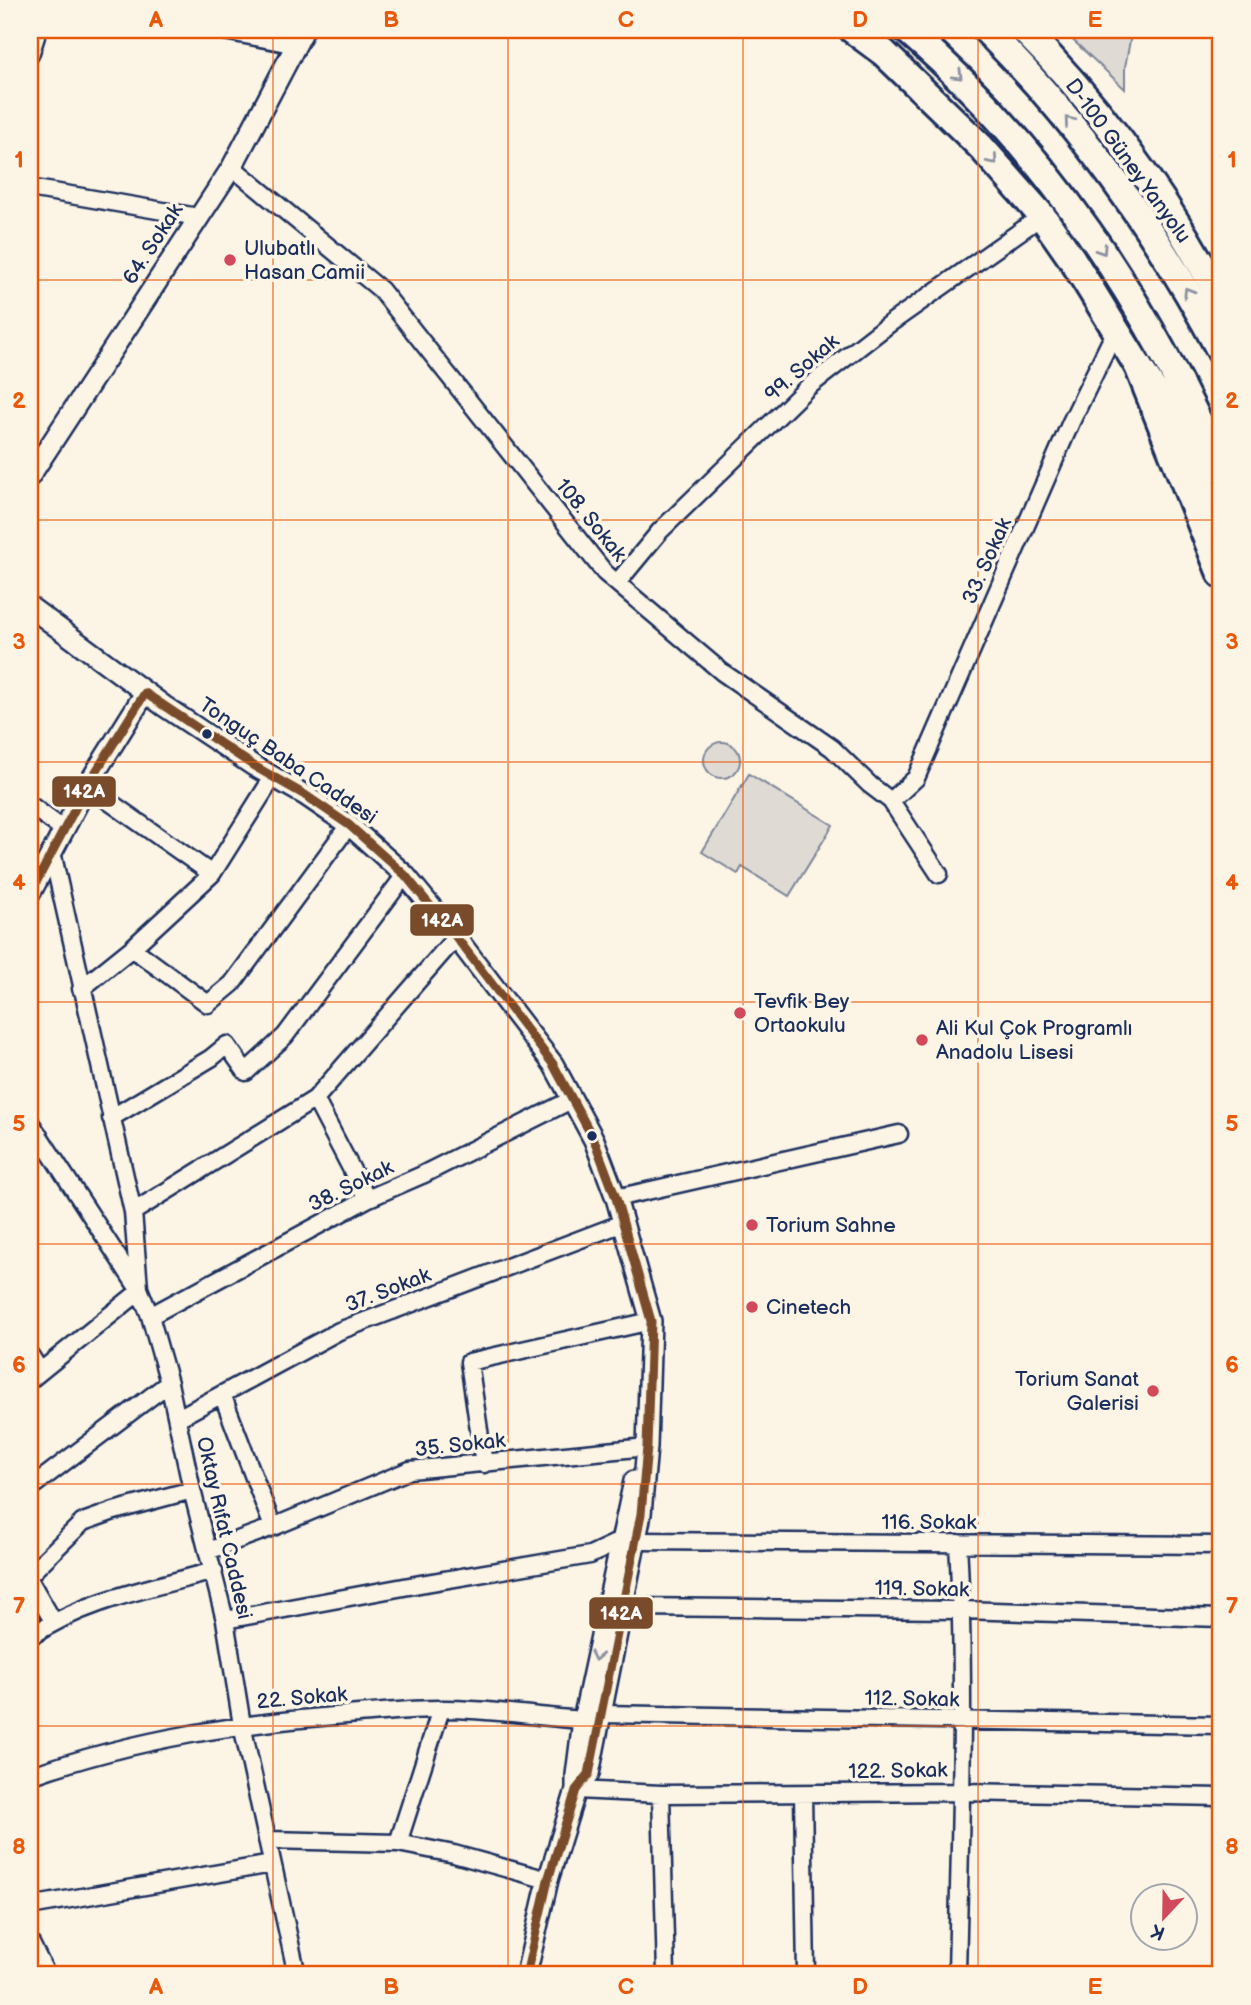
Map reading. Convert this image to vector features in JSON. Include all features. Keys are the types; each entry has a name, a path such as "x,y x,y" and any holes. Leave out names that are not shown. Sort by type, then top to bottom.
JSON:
{"main road":[{"path":"853,30 884,52 928,93 981,147 1042,216 1096,296 1164,406 1188,452 1221,534"},
{"path":"907,30 953,69 996,114 1068,200 1152,331 1201,424 1221,470"},
{"path":"986,30 1037,82 1112,174 1169,261 1221,352"},
{"name":"D-100 Güney Yanyolu","path":"1024,30 1049,55 1124,147 1201,262 1221,300"},
{"path":"1138,366 1221,574"}],"street":[{"path":"30,55 38,30"},
{"path":"219,30 301,37"},
{"name":"64. Sokak","path":"30,476 232,167 301,37"},
{"name":"108. Sokak","path":"232,167 381,290 605,573 722,672 832,748 870,785 891,801 939,874"},
{"path":"30,188 198,217"},
{"name":"99. Sokak","path":"617,583 660,531 808,387 889,324 1042,216"},
{"name":"33. Sokak","path":"891,801 916,778 1071,422 1110,342 1118,334"},
{"name":"Tonguç Baba Caddesi","path":"30,607 145,693 349,825 405,875 553,1064 594,1140 616,1198 651,1321 647,1447 641,1514 628,1541 592,1717 589,1774 576,1790 548,1880 526,1975"},
{"path":"30,894 88,786 145,693"},
{"path":"81,989 132,948 212,874 273,777"},
{"path":"88,786 212,874"},
{"path":"30,805 64,830"},
{"path":"132,948 208,1004 232,984 349,825"},
{"path":"30,1355 35,1375 140,1291 133,1212 51,852"},
{"path":"111,1118 211,1058 227,1045 246,1072 285,1036 405,875"},
{"path":"133,1212 315,1098 456,937"},
{"path":"315,1098 367,1199"},
{"name":"38. Sokak","path":"150,1316 367,1199 422,1175 573,1098"},
{"name":"Oktay Rıfat Caddesi","path":"30,1122 140,1291 150,1316 178,1418 192,1490 225,1620 242,1725 297,1975"},
{"path":"616,1198 899,1134"},
{"name":"37. Sokak","path":"178,1418 339,1331 622,1223"},
{"path":"484,1464 469,1362 651,1321"},
{"path":"30,1488 169,1383"},
{"path":"222,1394 273,1527"},
{"name":"35. Sokak","path":"208,1551 410,1470 647,1447"},
{"path":"30,1574 83,1522 192,1490"},
{"path":"225,1620 590,1555 628,1541"},
{"name":"Tonguç Baba Caddesi","path":"592,1717 623,1607 628,1541"},
{"name":"116. Sokak","path":"628,1541 1221,1545"},
{"path":"957,1975 962,1721 958,1543"},
{"path":"30,1637 52,1621 108,1600 214,1571"},
{"path":"30,1581 52,1621"},
{"name":"119. Sokak","path":"623,1607 961,1610 1221,1618"},
{"path":"398,1843 441,1709"},
{"name":"22. Sokak","path":"30,1776 104,1752 242,1725 297,1718 441,1709 592,1717"},
{"name":"112. Sokak","path":"592,1717 1221,1725"},
{"name":"122. Sokak","path":"576,1790 662,1794 961,1792 1221,1797"},
{"path":"662,1794 666,1975"},
{"path":"803,1794 806,1975"},
{"path":"267,1840 398,1843 454,1854 548,1880"},
{"path":"30,1906 272,1864"},
{"path":"30,1945 45,1975"}],"shaded area":[{"path":"1062,30 1132,30 1125,67 1125,89"},
{"path":"722,742 735,747 740,760 735,773 722,778 709,773 704,760 709,747"},
{"path":"749,774 833,825 789,896 742,867 738,874 702,852"}],"transit line":[{"name":"142A","path":"145,693 349,825 405,875 553,1064 594,1140 616,1198 651,1321 647,1447 641,1514 589,1774 576,1790 548,1880 526,1975"},
{"name":"142A","path":"30,894 87,786 145,693"}],"place":[{"name":"Ulubatlı Hasan Camii","path":"230,260"},
{"name":"Tevfik Bey Ortaokulu","path":"740,1013"},
{"name":"Ali Kul Çok Programlı Anadolu Lisesi","path":"922,1040"},
{"name":"Torium Sahne","path":"752,1225"},
{"name":"Cinetech","path":"752,1307"},
{"name":"Torium Sanat Galerisi","path":"1153,1391"}]}
